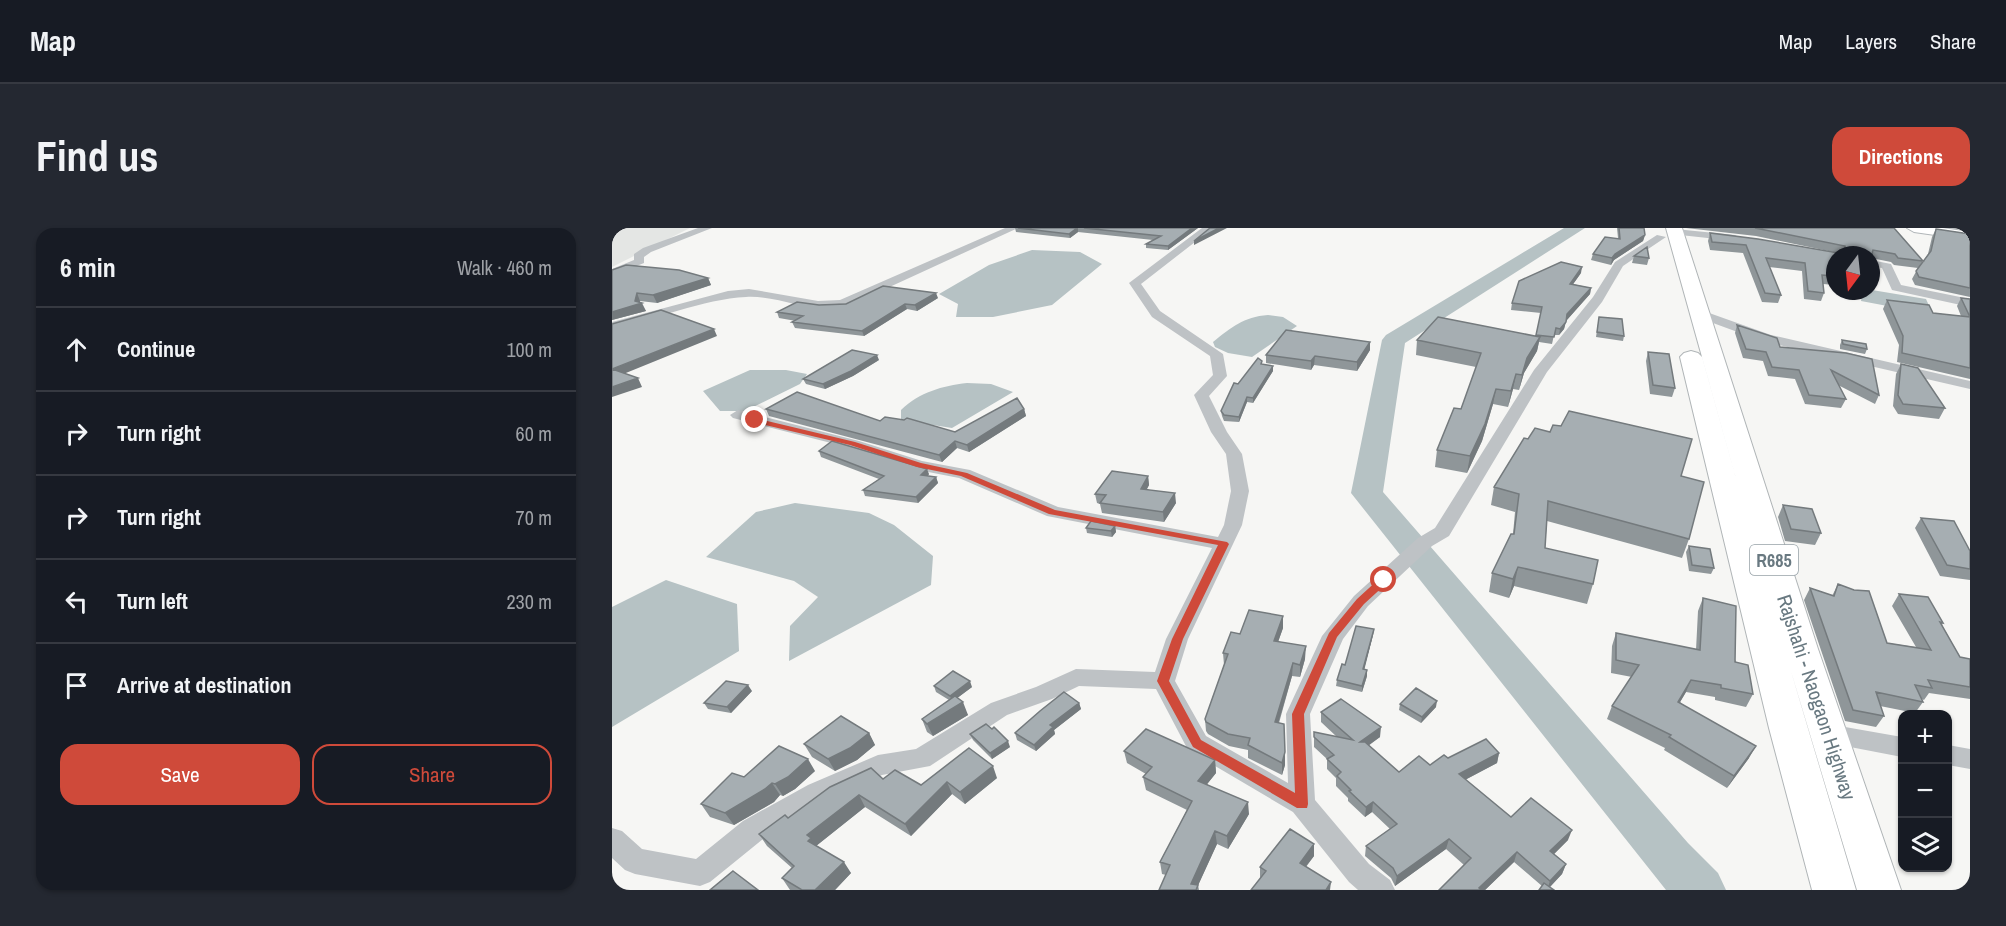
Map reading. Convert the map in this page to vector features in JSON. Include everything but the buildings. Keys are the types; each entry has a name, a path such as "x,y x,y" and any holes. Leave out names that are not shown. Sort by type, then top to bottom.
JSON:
{"main road":[{"path":"1914,228 1970,236"},
{"name":"Rajshahi - Naogaon Highway","path":"1669,237 1698,313 1788,728 1834,890"},
{"name":"Rajshahi - Naogaon Highway","path":"1669,237 1733,468 1828,734 1879,890"}],"street":[{"path":"612,273 640,261 638,256 647,250 707,228"},
{"path":"612,326 728,295 749,292 818,305 842,304 1013,228"},
{"path":"1208,228 1135,283 1156,314 1216,354 1220,376 1201,395 1219,432 1234,454 1240,491 1233,525 1177,639 1163,681 1197,743 1302,804 1359,873 1380,890"},
{"path":"1302,804 1298,714 1333,636 1360,602 1425,542 1442,532 1541,370 1598,299 1619,264 1669,237 1744,240"},
{"path":"1880,265 1887,266 1896,288 1970,303"},
{"path":"1698,313 1767,338 1970,385"},
{"path":"738,415 853,444 920,465 964,474 1053,512 1224,544"},
{"path":"612,840 635,861 700,873 753,831 817,793 878,765 921,759 999,709 1044,693 1076,677 1163,681"},
{"path":"1828,734 1898,746"},
{"path":"1952,756 1970,759"}],"shaded area":[{"path":"612,228 690,228 612,267"},
{"path":"1032,250 1080,252 1102,264 1052,305 993,317 956,317 958,304 939,294 989,265"},
{"path":"1880,291 1926,299 1931,310 1914,311 1861,301 1880,300"},
{"path":"1268,315 1283,317 1297,326 1252,357 1228,353 1215,347 1213,342 1238,324"},
{"path":"750,370 786,370 807,374 800,384 745,411 720,411 703,391"},
{"path":"967,383 991,384 1013,392 952,428 901,420 901,410 924,394 940,388"},
{"path":"795,503 869,513 894,525 933,556 931,585 789,661 790,626 818,597 794,581 706,557 756,512"},
{"path":"666,580 737,604 739,651 612,727 612,607"}],"waterway":[{"path":"1576,228 1394,340 1367,493 1670,859 1700,890"}],"route":[{"path":"755,420 853,444 920,465 964,474 1053,512 1224,544 1177,639 1163,681 1197,743 1302,804 1298,714 1333,636 1360,602 1384,580"}]}
